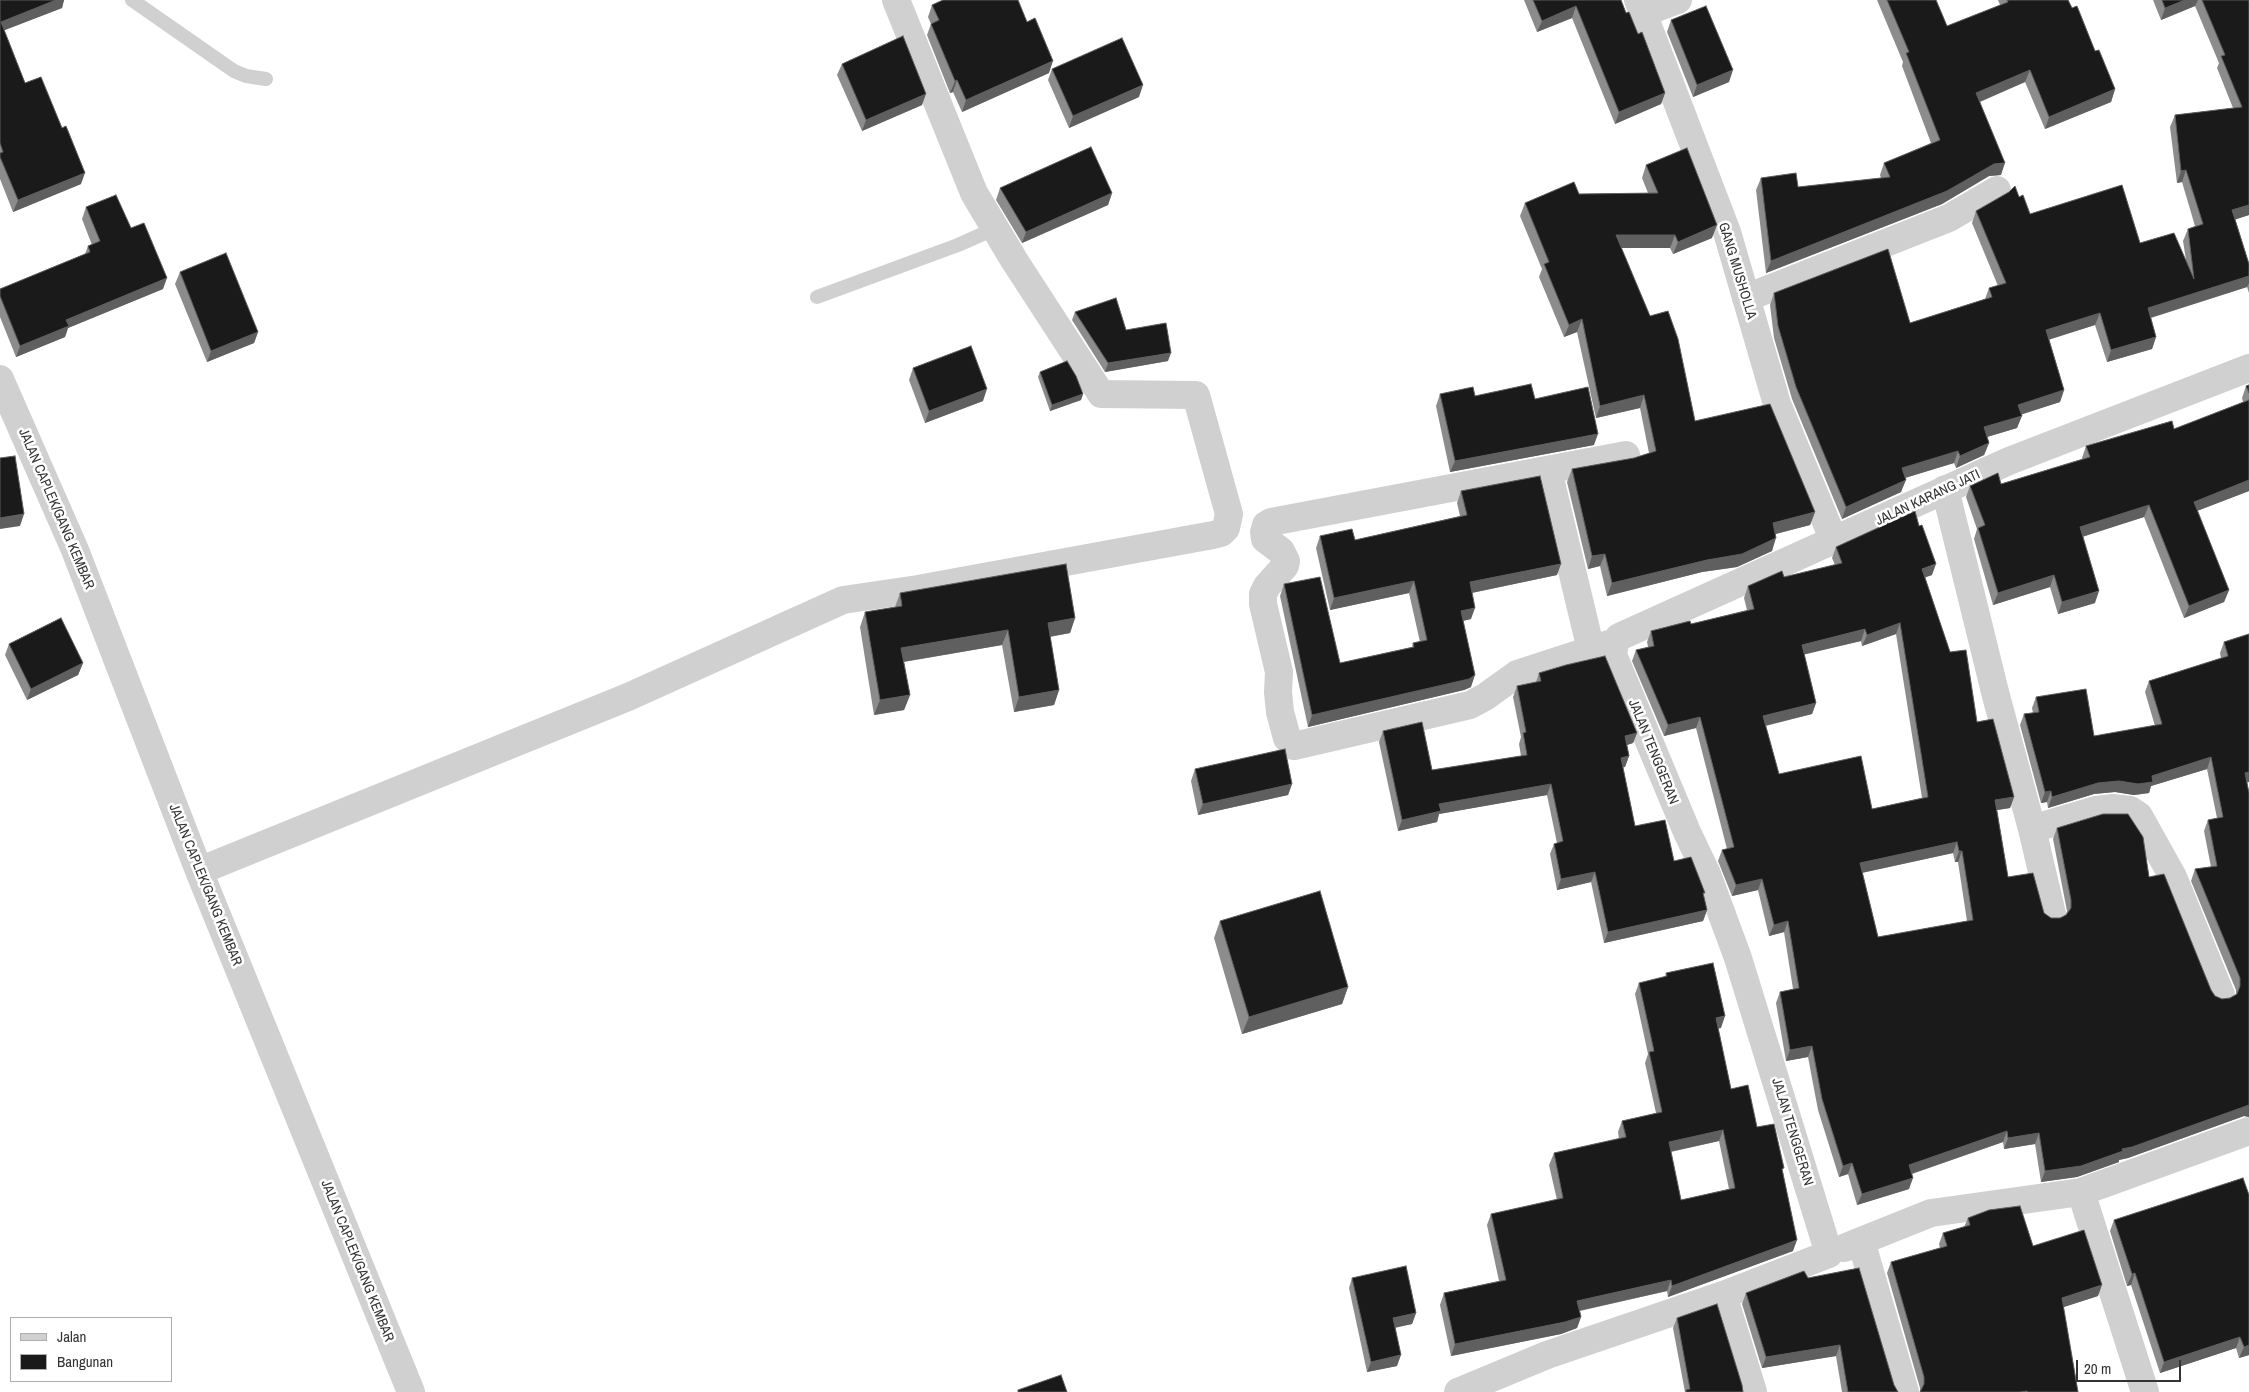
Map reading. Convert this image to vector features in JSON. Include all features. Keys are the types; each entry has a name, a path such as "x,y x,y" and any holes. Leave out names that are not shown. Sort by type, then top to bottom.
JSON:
{"street":[{"path":"198,871 628,697 843,600 918,589 1221,533 1226,528 1229,514 1196,395 1101,394 994,229 974,193 896,0"},
{"path":"1641,6 1678,0"},
{"name":"GANG MUSHOLLA","path":"1641,6 1726,232 1777,404 1834,541"},
{"path":"1746,298 1949,218 1997,190"},
{"name":"JALAN KARANG JATI","path":"1548,470 1271,522 1266,526 1264,532 1265,539 1281,551 1286,561 1267,586 1263,594 1263,604 1279,672 1280,712 1287,738 1294,746 1470,705 1485,697 1517,674 1603,646 1623,634 2009,461 2249,368"},
{"name":"JALAN CAPLEK/GANG KEMBAR","path":"0,379 75,550 198,871 411,1392"},
{"path":"1548,470 1626,456"},
{"name":"JALAN TENGGERAN","path":"1548,470 1603,646 1614,655 1686,832 1707,874 1738,958 1829,1254"},
{"path":"1946,489 2052,914"},
{"path":"2032,830 2096,810 2113,808 2130,810 2139,816 2173,877 2221,994"},
{"path":"1458,1392 1547,1355 1723,1295 1932,1214 2082,1192 2249,1131"},
{"path":"2082,1192 2145,1392"},
{"path":"1861,1241 1905,1392"},
{"path":"1723,1295 1753,1392"}],"lane":[{"path":"132,0 234,71 246,76 266,79"},
{"path":"817,297 958,245 994,229"}],"building":[{"path":"0,0 56,0 1,22 25,83 41,77 62,128 66,126 85,173 18,200 0,157 0,153 3,152 0,143"},
{"path":"943,0 1018,0 1027,22 1035,18 1053,61 966,100 957,80 955,81 931,24 939,20 932,5"},
{"path":"1533,0 1621,0 1626,13 1629,12 1638,34 1642,32 1665,93 1619,112 1576,6 1542,21"},
{"path":"1887,0 1936,0 1947,26 2008,2 2007,0 2068,0 2072,8 2077,6 2095,51 2099,50 2115,89 2049,117 2030,70 1976,93 2005,163 1994,164 1947,191 1771,261 1761,178 1796,173 1798,187 1890,177 1884,163 1940,140 1906,53 1909,52"},
{"path":"2162,0 2185,0 2165,8"},
{"path":"2202,0 2249,0 2249,205 2232,210 2249,264 2249,276 2148,308 2156,337 2111,350 2100,313 2046,330 2064,390 2018,405 2022,416 1984,427 1989,443 1960,456 1958,451 1902,468 1906,480 1846,507 1796,387 1778,326 1774,293 1888,249 1910,323 1992,297 1989,288 2006,283 1976,211 2009,192 2015,186 2019,197 2023,195 2030,214 2122,185 2140,243 2174,233 2194,279 2188,229 2203,224 2186,170 2181,171 2175,115 2242,107 2221,56 2225,55"},
{"path":"1706,6 1733,70 1697,85 1671,20"},
{"path":"903,36 926,94 866,120 842,64"},
{"path":"1122,38 1143,85 1073,116 1052,69"},
{"path":"1091,147 1112,193 1026,232 1000,188"},
{"path":"1687,148 1717,225 1678,242 1675,235 1616,235 1650,316 1668,311 1678,339 1695,421 1770,404 1815,512 1773,523 1776,538 1742,554 1707,560 1612,583 1605,554 1592,556 1572,469 1634,458 1656,451 1644,395 1600,406 1582,319 1569,325 1544,264 1549,262 1525,203 1574,182 1579,194 1658,193 1646,165"},
{"path":"116,195 131,228 144,223 167,278 66,320 69,326 20,346 0,296 0,289 90,252 88,246 100,241 86,207"},
{"path":"226,253 258,332 211,351 180,272"},
{"path":"1116,298 1126,330 1166,323 1171,353 1108,363 1075,312"},
{"path":"971,346 987,389 929,411 913,368"},
{"path":"1067,361 1076,376 1083,394 1052,405 1040,372"},
{"path":"1531,384 1535,399 1588,387 1598,434 1455,461 1440,394 1473,387 1475,396"},
{"path":"2249,400 2249,480 2194,502 2229,590 2189,606 2149,505 2080,527 2099,591 2062,602 2054,575 1998,593 1978,528 1985,525 1970,486 1998,473 2001,484 2090,457 2086,446 2172,421 2174,429"},
{"path":"15,456 24,514 0,518 0,458"},
{"path":"1540,476 1561,564 1470,582 1475,608 1461,611 1475,675 1469,679 1312,715 1284,584 1320,577 1340,663 1414,647 1413,643 1427,640 1414,581 1334,598 1320,536 1352,529 1355,540 1467,515 1461,491"},
{"path":"1915,511 1919,526 1922,525 1936,564 1922,569 1950,652 1966,650 1977,722 1993,719 2014,797 1995,800 2008,877 2033,873 2044,913 2051,918 2060,918 2066,915 2071,908 2071,900 2057,828 2103,814 2128,814 2143,837 2149,877 2164,874 2211,990 2215,996 2222,999 2230,998 2237,994 2240,978 2195,869 2217,866 2208,820 2223,817 2211,757 2152,776 2153,782 2138,784 2119,781 2098,783 2052,797 2051,791 2045,792 2024,714 2039,712 2036,697 2086,689 2094,736 2162,724 2149,681 2228,656 2224,642 2249,634 2249,772 2245,773 2249,793 2249,1105 2122,1149 2123,1151 2081,1166 2045,1171 2039,1133 2008,1138 2007,1131 1909,1165 1913,1178 1862,1194 1852,1163 1843,1166 1822,1099 1812,1046 1790,1050 1780,992 1799,988 1788,921 1774,925 1762,879 1736,885 1722,850 1734,847 1700,717 1668,725 1636,650 1654,646 1651,631 1690,621 1691,624 1754,609 1748,586 1782,571 1784,577 1842,563 1836,547","holes":["1900,623 1928,797 1872,809 1861,756 1779,774 1763,716 1816,703 1802,645 1865,629 1867,635","1957,842 1959,851 1962,851 1973,920 1878,937 1860,863"]},
{"path":"1066,564 1075,618 1048,623 1059,690 1019,697 1008,630 901,648 910,695 880,700 865,612 902,606 900,593"},
{"path":"61,618 83,663 31,689 9,644"},
{"path":"1605,656 1637,733 1625,736 1629,756 1621,758 1635,826 1665,820 1674,861 1691,857 1705,893 1703,893 1707,910 1608,932 1595,872 1561,879 1554,844 1563,841 1551,784 1439,804 1441,811 1402,820 1383,731 1422,722 1432,770 1527,755 1523,733 1526,732 1517,686 1541,681 1539,673"},
{"path":"1285,749 1292,784 1203,804 1195,769"},
{"path":"1320,891 1348,987 1249,1017 1220,921"},
{"path":"1713,963 1725,1016 1716,1018 1731,1089 1748,1085 1757,1127 1774,1124 1797,1240 1672,1286 1671,1280 1577,1301 1581,1317 1565,1322 1455,1344 1444,1293 1506,1280 1491,1214 1563,1198 1554,1153 1626,1137 1622,1121 1662,1112 1649,1052 1654,1051 1639,983 1667,976 1666,973","holes":["1723,1130 1735,1188 1681,1200 1669,1142"]},
{"path":"2243,1178 2249,1195 2249,1345 2244,1347 2240,1337 2164,1362 2135,1273 2132,1274 2114,1220"},
{"path":"2020,1206 2033,1246 2084,1230 2102,1285 2062,1298 2078,1392 1920,1392 1924,1384 1924,1377 1891,1262 1947,1246 1943,1233 1970,1225 1968,1218 1989,1210"},
{"path":"1406,1266 1416,1313 1393,1318 1401,1355 1371,1362 1352,1278"},
{"path":"1859,1268 1894,1385 1898,1392 1848,1392 1840,1345 1766,1357 1746,1293 1804,1271 1808,1278"},
{"path":"1717,1304 1743,1392 1686,1392 1686,1390 1690,1389 1677,1318"},
{"path":"1061,1375 1067,1392 1018,1392 1018,1390"}]}
